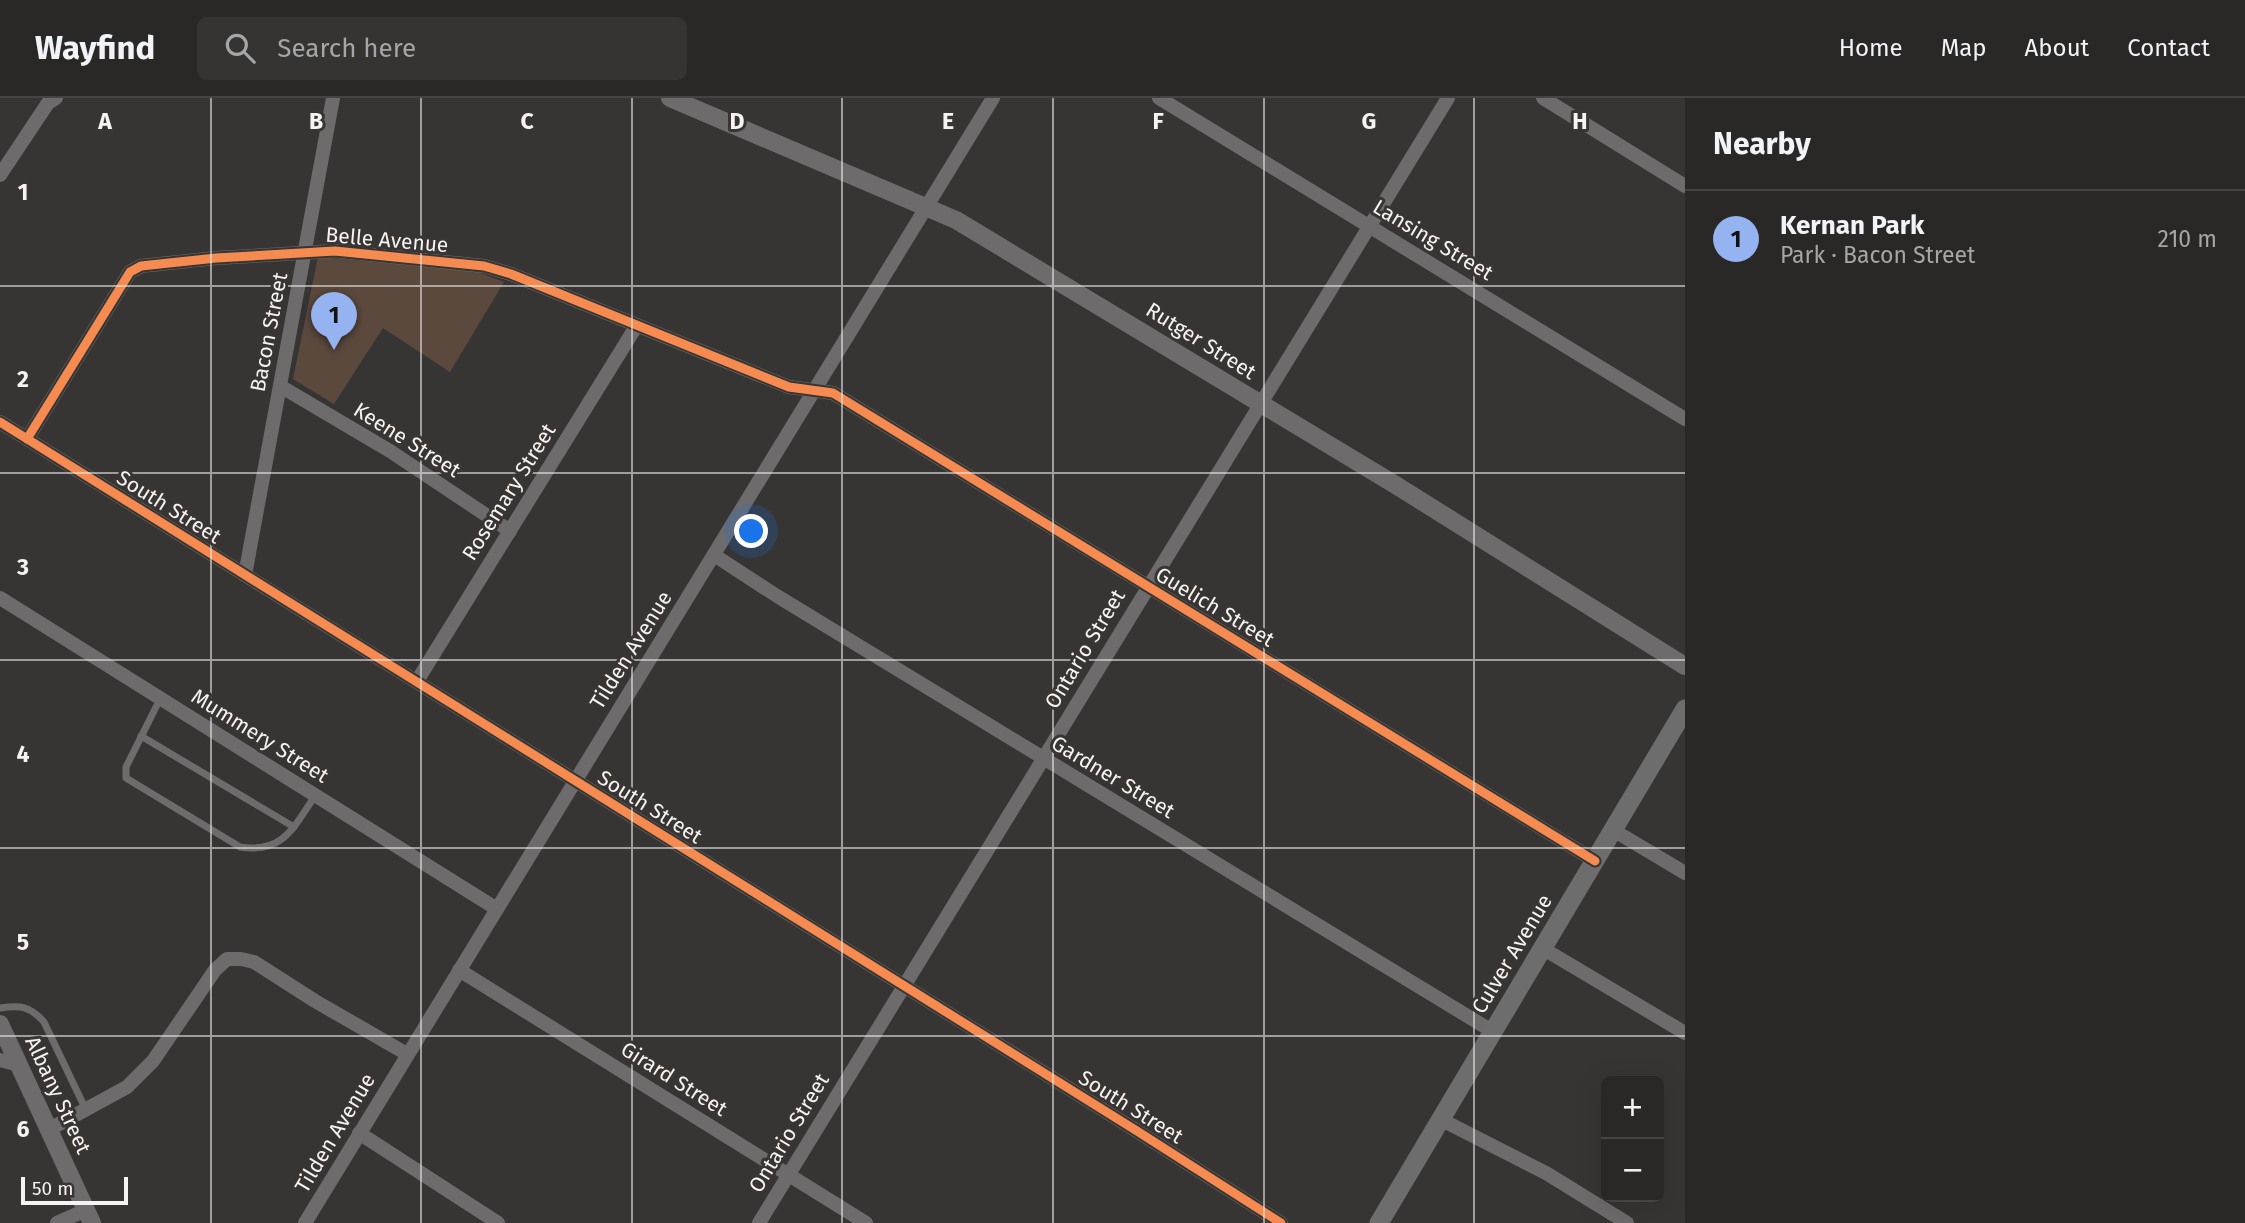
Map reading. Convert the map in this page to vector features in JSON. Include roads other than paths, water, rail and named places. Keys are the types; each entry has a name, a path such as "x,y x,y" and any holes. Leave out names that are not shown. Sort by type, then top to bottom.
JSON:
{"main road":[{"name":"Culver Avenue","path":"1379,1223 1685,709"}],"street":[{"path":"0,175 48,103 57,98"},
{"name":"Bacon Street","path":"245,575 333,98"},
{"name":"Rutger Street","path":"670,98 926,206 979,233 1259,405 1394,484 1685,666"},
{"name":"Tilden Avenue","path":"305,1223 993,98"},
{"name":"Lansing Street","path":"1159,98 1180,104 1369,227 1685,418"},
{"name":"Ontario Street","path":"759,1223 1448,98"},
{"path":"1543,98 1685,186"},
{"name":"Belle Avenue","path":"27,439 130,272 141,266 305,251 335,251 484,266 789,387 815,390"},
{"name":"Rosemary Street","path":"417,681 637,325"},
{"name":"Keene Street","path":"280,386 390,452 510,531"},
{"name":"Guelich Street","path":"815,390 834,393 1595,860"},
{"name":"South Street","path":"0,422 1281,1223"},
{"name":"Gardner Street","path":"714,555 788,603 1492,1031"},
{"name":"Mummery Street","path":"0,598 497,909"},
{"path":"1613,830 1685,873"},
{"path":"1542,948 1685,1033"},
{"path":"48,1130 127,1087 153,1061 215,970 227,959 254,962 407,1054"},
{"name":"Girard Street","path":"459,970 866,1223"},
{"name":"Albany Street","path":"0,1024 89,1217"},
{"path":"0,1060 19,1065"},
{"path":"1440,1119 1546,1173 1627,1223"},
{"path":"359,1133 498,1223"},
{"path":"57,1223 89,1217"}],"lane":[{"path":"160,698 125,767 125,778 240,846 251,848 270,846 286,838 316,795"},
{"path":"141,736 294,827"},
{"path":"0,1008 20,1005 34,1010 44,1022 86,1111"}],"place":[{"name":"Kernan Park","path":"334,350"}]}
